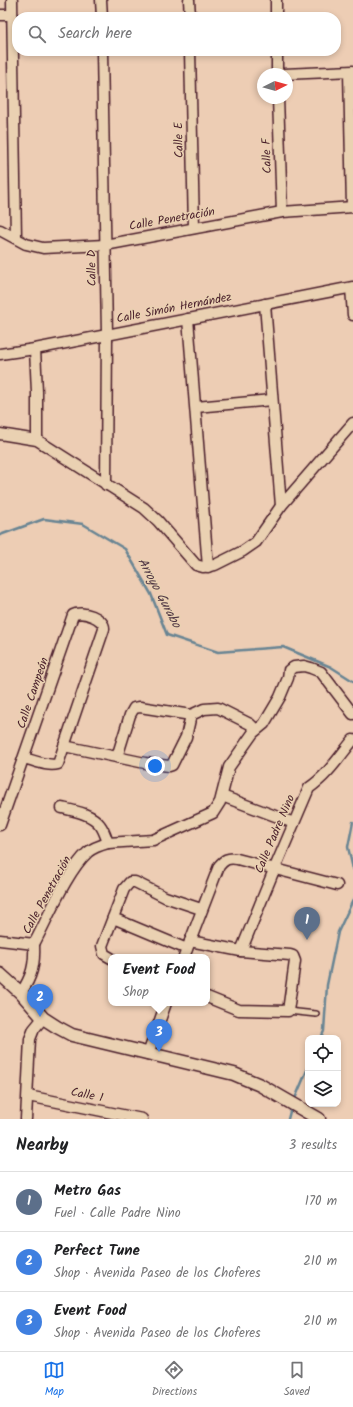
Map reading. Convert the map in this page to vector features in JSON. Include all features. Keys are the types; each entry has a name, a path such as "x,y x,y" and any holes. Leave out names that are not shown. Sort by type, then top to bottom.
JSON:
{"street":[{"path":"0,15 12,15 12,0"},
{"path":"101,0 102,12"},
{"path":"189,0 190,12"},
{"path":"276,0 276,12"},
{"path":"13,56 16,238"},
{"name":"Calle D","path":"102,56 107,334 106,485"},
{"name":"Calle E","path":"190,56 194,228"},
{"path":"277,56 277,68"},
{"path":"293,74 351,71 352,207"},
{"name":"Calle F","path":"278,104 282,212"},
{"name":"Calle Penetración","path":"0,230 26,244 43,248 105,245 282,212 352,207"},
{"path":"352,288 353,315"},
{"name":"Calle Simón Hernández","path":"0,354 35,349 352,288"},
{"path":"265,304 281,506"},
{"path":"188,319 208,567"},
{"path":"35,349 37,440"},
{"path":"196,406 272,400"},
{"path":"0,434 37,440 144,508 158,521 178,546 196,565 208,567 231,558 256,542 281,506 353,423"},
{"name":"Calle Campeón","path":"0,825 73,615 83,613 102,621 104,625 64,746"},
{"name":"Calle Penetración","path":"0,940 34,944 64,885 75,867 90,851 100,845 108,843 153,840 213,813 220,802 229,767 253,733 264,724 280,697 288,678 289,670 294,667 304,666 321,672 353,714"},
{"path":"117,758 130,715 134,708 140,707 191,715 204,709 218,708 250,724 256,730"},
{"path":"24,758 54,765 58,764 64,746 117,758 167,766 172,765 186,737 191,715"},
{"name":"Calle Padre Nino","path":"242,951 309,788 315,784 336,762 353,740"},
{"path":"222,796 294,823"},
{"path":"62,808 96,820 100,825 108,843"},
{"path":"187,949 219,866 223,861 232,858 337,885"},
{"path":"108,956 104,954 102,946 124,889 130,882 135,882 165,897 202,909"},
{"path":"113,918 187,949 242,951 290,955 294,958 295,961 288,1011 239,1010 210,999"},
{"path":"21,993 28,982 33,969 34,944"},
{"path":"0,974 21,993 43,1018 72,1035 234,1074 260,1085 319,1119"},
{"path":"148,1054 165,1006"},
{"path":"26,1119 30,1039 34,1029 43,1018"},
{"name":"Calle 1","path":"28,1096 142,1119"}],"lane":[{"path":"288,1011 316,1014"}],"waterway":[{"name":"Arroyo Gurabo","path":"0,535 44,519 83,524 125,549 151,594 167,635 218,652 283,647 331,667 353,681"},
{"name":"Arroyo Gurabo","path":"353,822 348,847 353,869"},
{"name":"Arroyo Gurabo","path":"322,1035 324,1031 327,985 338,932 353,900"},
{"name":"Arroyo Gurabo","path":"294,1101 307,1071"},
{"name":"Arroyo Gurabo","path":"288,1119 291,1108"}],"place":[{"name":"Metro Gas","path":"307,940"},
{"name":"Perfect Tune","path":"40,1017"},
{"name":"Event Food","path":"159,1052"}]}
